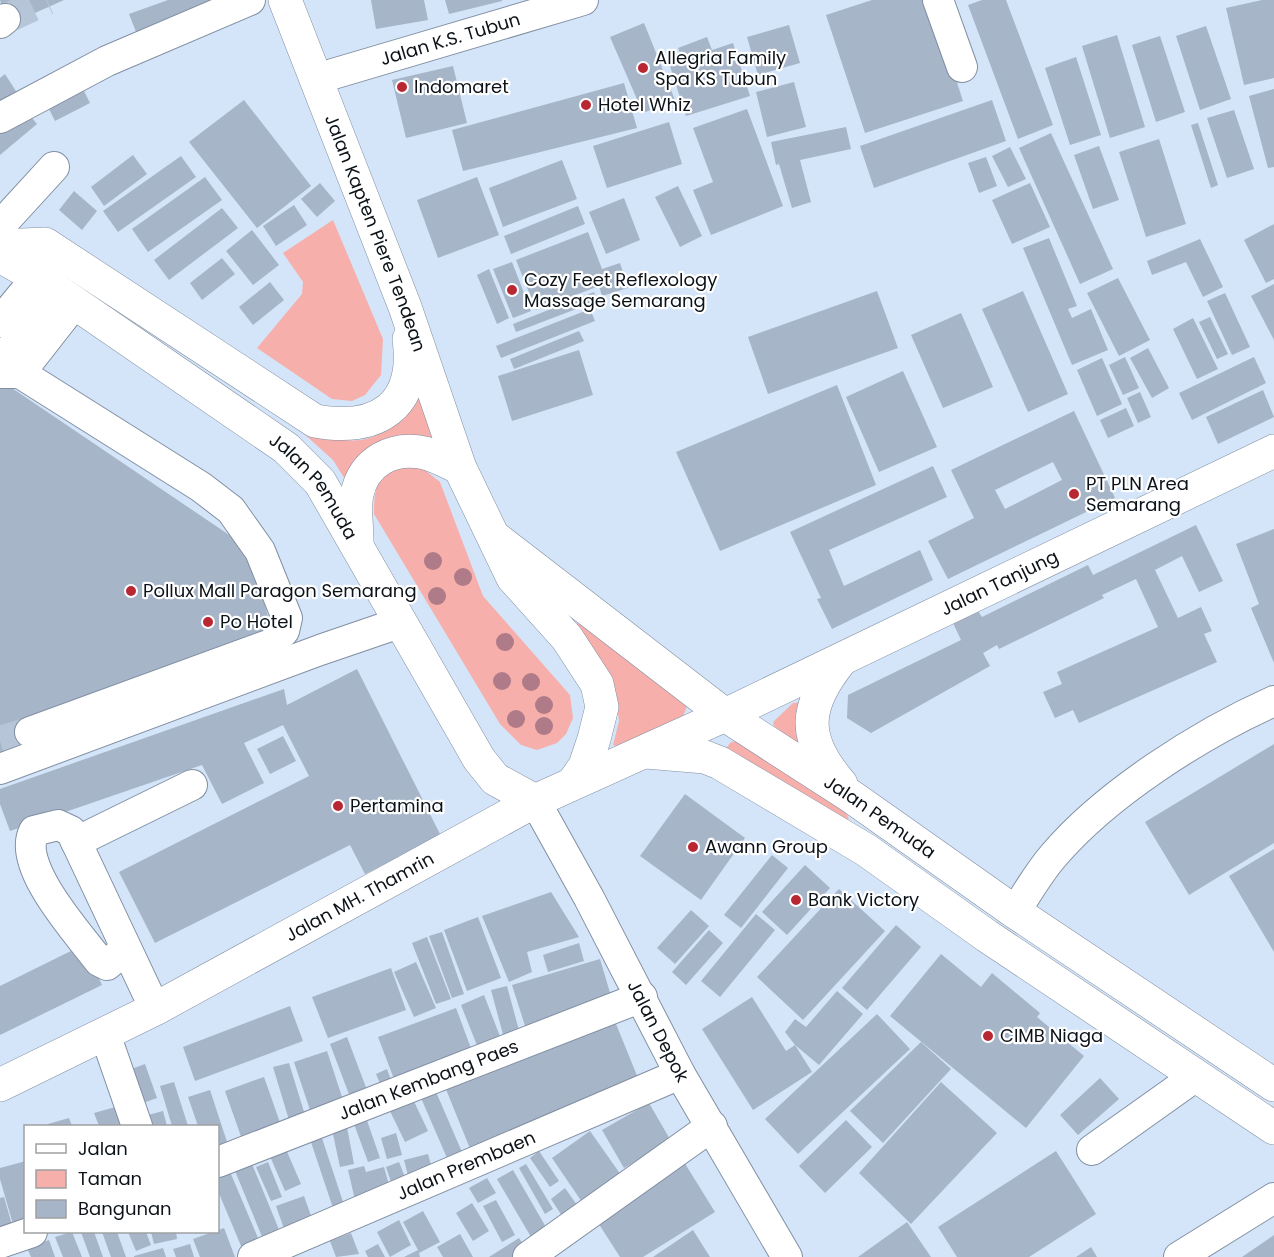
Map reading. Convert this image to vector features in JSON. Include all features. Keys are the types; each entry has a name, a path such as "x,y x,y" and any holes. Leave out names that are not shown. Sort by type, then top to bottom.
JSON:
{"main road":[{"name":"Jalan Kapten Piere Tendean","path":"285,0 405,307 460,468"},
{"path":"0,246 45,244 315,421 339,425 365,422 390,412 407,382 410,350 405,307"},
{"name":"Jalan Pemuda","path":"0,256 55,290 286,448 320,482 479,759 495,779 534,801"},
{"name":"Jalan Tanjung","path":"725,715 1274,451"},
{"path":"357,543 357,494 369,467 388,454 405,452 425,453 460,468"},
{"name":"Jalan Pemuda","path":"460,468 513,578 567,638 597,684 602,707 585,766 573,783"},
{"name":"Jalan Pemuda","path":"494,537 725,715 852,797 1015,912 1271,1078"},
{"path":"843,658 814,702 811,727 818,749 830,771 852,797"},
{"name":"Jalan MH. Thamrin","path":"0,1085 155,1010 534,801 725,715"},
{"name":"Jalan Pemuda","path":"645,752 705,757 736,772 866,850 987,936 1274,1128"}],"street":[{"path":"0,118 107,61 250,0"},
{"name":"Jalan K.S. Tubun","path":"316,79 583,0"},
{"path":"938,0 962,67"},
{"path":"0,225 54,167"},
{"path":"0,322 55,290"},
{"path":"30,732 261,649 271,644 284,631 287,618 260,551 231,510 201,487 7,370 55,290"},
{"path":"0,769 399,623"},
{"path":"1015,912 1053,856 1095,814 1181,752 1274,701"},
{"path":"76,842 192,785"},
{"name":"Jalan Depok","path":"534,801 642,997 680,1074 787,1257"},
{"path":"126,948 107,964 99,961 41,881 29,849 34,831 58,825 71,831 76,842 126,948 155,1010"},
{"name":"Jalan Kembang Paes","path":"219,1162 642,997"},
{"path":"105,1034 137,1125"},
{"name":"Jalan Prembaen","path":"253,1257 680,1074"},
{"path":"1092,1150 1196,1076"},
{"path":"1236,1103 1271,1078"},
{"path":"528,1257 712,1126"},
{"path":"1179,1257 1274,1197"},
{"path":"0,1243 29,1233"}],"green space":[{"path":"333,220 383,339 381,375 365,395 352,401 332,399 257,348 302,294 303,282 283,253"},
{"path":"419,391 437,447 348,484 333,460 302,432 305,428 336,439 369,438 389,427"},
{"path":"404,467 421,467 440,482 483,596 570,695 573,718 566,734 557,743 537,750 521,745 500,724 374,514 376,489 379,483 388,474"},
{"path":"580,621 687,706 683,717 619,747 613,745 619,721 616,697 576,626"},
{"path":"800,702 805,744 796,743 774,726 773,722 793,703"},
{"path":"741,741 846,813 849,819 846,821 724,751 731,742"}],"building":[{"path":"0,0 64,0 8,25"},
{"path":"168,0 220,0 138,37 129,14"},
{"path":"371,0 424,0 428,20 376,29"},
{"path":"445,0 502,0 502,1 449,14"},
{"path":"872,0 930,0 963,101 865,133 826,15"},
{"path":"982,0 1006,0 1053,125 1018,139 968,5"},
{"path":"1262,0 1274,0 1274,78 1244,85 1226,8"},
{"name":"Allegria Family Spa KS Tubun","path":"644,23 675,100 643,113 610,37"},
{"path":"789,25 800,63 758,75 747,37"},
{"path":"1206,26 1231,99 1200,110 1176,36"},
{"path":"1117,35 1145,127 1110,138 1082,46"},
{"path":"1160,36 1185,112 1156,122 1132,45"},
{"path":"707,37 712,50 733,43 750,96 686,116 669,63 682,59 678,48"},
{"path":"1076,57 1101,135 1070,145 1045,68"},
{"path":"453,66 467,123 406,138 392,80"},
{"path":"5,74 21,99 0,113 0,78"},
{"path":"78,79 90,103 55,121 43,97"},
{"path":"794,82 806,127 767,137 756,92"},
{"name":"Hotel Whiz","path":"624,83 637,128 463,171 452,130"},
{"path":"1274,89 1274,167 1268,168 1249,96"},
{"path":"244,100 311,186 257,228 189,142"},
{"path":"992,100 1006,141 874,188 860,146"},
{"path":"24,108 37,124 0,155 0,129"},
{"path":"747,109 783,206 711,235 693,190 713,182 693,128"},
{"path":"1234,110 1254,169 1227,178 1207,118"},
{"path":"669,122 682,164 607,188 593,146"},
{"path":"1198,123 1218,185 1211,188 1191,125"},
{"path":"846,127 851,149 800,160 811,202 792,208 779,164 776,165 771,142"},
{"path":"1051,133 1113,269 1080,284 1019,148"},
{"path":"1159,139 1186,224 1146,237 1119,152"},
{"path":"1099,146 1119,200 1093,209 1074,155"},
{"path":"1010,147 1026,179 1008,187 992,156"},
{"path":"133,155 147,174 104,206 91,187"},
{"path":"181,156 196,177 118,232 103,211"},
{"path":"986,157 997,186 979,193 968,163"},
{"path":"562,160 577,199 503,227 489,188"},
{"path":"205,177 222,200 148,252 132,229"},
{"path":"477,177 499,235 438,258 417,200"},
{"path":"320,183 335,201 317,217 301,199"},
{"path":"1030,183 1050,227 1012,244 992,200"},
{"path":"678,186 702,236 680,247 655,197"},
{"path":"74,191 97,211 82,230 59,210"},
{"path":"624,198 640,240 606,254 589,212"},
{"path":"294,205 307,225 276,246 263,226"},
{"path":"578,206 585,224 511,254 504,236"},
{"path":"222,208 238,228 169,280 154,260"},
{"path":"1274,224 1274,279 1266,283 1244,240"},
{"path":"252,230 279,265 253,285 226,251"},
{"path":"588,232 602,269 620,263 628,288 602,296 599,286 536,310 516,260"},
{"path":"1049,238 1077,306 1068,309 1072,318 1091,309 1108,350 1072,365 1023,248"},
{"path":"1200,239 1223,287 1203,297 1186,262 1152,275 1147,261"},
{"path":"222,258 235,274 202,300 190,283"},
{"name":"Cozy Feet Reflexology Massage Semarang","path":"512,262 531,311 513,318 493,269"},
{"path":"489,269 509,318 497,324 477,275"},
{"path":"1118,278 1150,340 1119,356 1087,293"},
{"path":"270,282 284,300 253,325 239,307"},
{"path":"1274,284 1274,340 1251,296"},
{"path":"877,291 898,348 768,394 748,337"},
{"path":"1023,291 1068,394 1028,412 982,309"},
{"path":"594,292 597,301 516,332 513,324"},
{"path":"1225,293 1250,347 1232,355 1207,301"},
{"path":"590,309 595,321 501,358 496,346"},
{"path":"961,313 993,387 943,408 911,335"},
{"path":"1210,317 1228,354 1217,359 1199,322"},
{"path":"1193,318 1218,369 1197,379 1173,329"},
{"path":"579,331 584,341 514,369 510,359"},
{"path":"1148,348 1169,388 1152,398 1130,358"},
{"path":"579,350 593,395 512,421 498,376"},
{"path":"1125,357 1139,388 1123,395 1109,365"},
{"path":"1254,357 1266,383 1192,420 1179,393"},
{"path":"1102,358 1122,404 1097,416 1077,370"},
{"path":"903,371 937,447 879,472 846,397"},
{"name":"Pollux Mall Paragon Semarang","path":"0,380 250,549 272,632 0,763"},
{"path":"837,385 876,485 720,551 676,452"},
{"path":"1263,390 1274,417 1218,444 1206,417"},
{"path":"1140,392 1151,417 1138,423 1127,398"},
{"path":"1126,408 1134,426 1108,438 1100,420"},
{"name":"PT PLN Area Semarang","path":"1074,411 1115,498 948,579 928,541 974,518 951,470","holes":["1053,462 1062,480 1005,509 995,490"]},
{"path":"933,466 947,497 829,550 844,586 920,550 933,580 832,629 817,599 821,598 790,532"},
{"path":"1196,525 1223,581 1199,592 1182,556 1155,570 1178,618 1201,607 1212,631 1204,634 1217,662 1079,723 1073,710 1055,718 1043,692 1062,684 1057,672 1158,627 1136,579 1102,595 1104,598 999,649 997,645 983,653 990,666 871,733 847,718 848,695 961,640 953,623 978,611 982,617 1088,565 1093,575"},
{"path":"1274,529 1274,663 1251,608 1259,604 1236,544"},
{"name":"Pertamina","path":"357,669 441,836 365,874 350,845 155,943 119,872 309,776 283,725 244,743 264,783 222,804 202,765 10,831 0,804 0,789 284,689 287,705"},
{"path":"283,736 296,761 270,774 257,749"},
{"path":"1274,744 1274,843 1189,895 1145,822"},
{"name":"Awann Group","path":"685,794 745,838 701,900 640,856"},
{"path":"1274,849 1274,952 1229,876"},
{"path":"772,855 788,868 741,928 724,915"},
{"name":"Bank Victory","path":"805,865 830,888 787,935 762,912"},
{"path":"839,889 885,931 803,1020 757,977"},
{"path":"551,892 579,937 527,952 532,972 509,982 482,916"},
{"path":"691,910 709,926 675,964 657,948"},
{"path":"756,914 775,930 720,997 701,981"},
{"path":"478,917 501,978 467,991 444,930"},
{"path":"896,925 921,947 867,1010 842,988"},
{"path":"709,930 723,943 686,985 672,972"},
{"path":"442,932 464,994 452,998 429,936"},
{"path":"427,937 451,999 436,1004 412,943"},
{"path":"579,943 584,961 548,972 543,955"},
{"path":"83,945 102,985 0,1035 0,986"},
{"name":"CIMB Niaga","path":"941,954 981,987 992,973 1040,1013 1037,1017 1084,1056 1026,1128 890,1016"},
{"path":"600,959 613,1003 526,1029 512,985"},
{"path":"416,962 436,1008 414,1017 394,972"},
{"path":"391,968 406,1010 328,1038 312,997"},
{"path":"507,986 520,1034 504,1038 491,990"},
{"path":"837,991 863,1014 819,1065 795,1045 785,1032 795,1019 806,1027"},
{"path":"484,995 501,1039 478,1048 461,1005"},
{"path":"752,997 786,1051 795,1045 812,1072 753,1110 702,1029"},
{"path":"290,1006 303,1041 195,1081 183,1047"},
{"path":"456,1008 472,1051 394,1079 378,1037"},
{"path":"612,1014 640,1083 471,1151 443,1082"},
{"path":"877,1014 910,1049 798,1154 765,1119"},
{"path":"347,1037 367,1090 350,1097 330,1044"},
{"path":"921,1042 951,1069 883,1143 850,1111"},
{"path":"327,1051 343,1100 310,1110 294,1062"},
{"path":"289,1063 305,1115 289,1120 273,1067"},
{"path":"145,1064 157,1098 135,1106 123,1072"},
{"path":"387,1069 392,1083 382,1088 376,1074"},
{"path":"264,1077 283,1131 244,1145 225,1091"},
{"path":"1100,1078 1119,1099 1078,1135 1060,1115"},
{"path":"174,1082 188,1125 172,1125 160,1086"},
{"path":"941,1082 997,1133 911,1224 859,1173"},
{"path":"433,1085 462,1152 447,1158 418,1091"},
{"path":"210,1090 231,1154 219,1159 219,1125 198,1125 188,1097"},
{"path":"411,1095 428,1131 405,1142 388,1107"},
{"path":"649,1103 671,1141 624,1168 602,1130"},
{"path":"126,1104 133,1125 99,1125 94,1113"},
{"path":"363,1109 380,1158 368,1162 350,1113"},
{"path":"163,1111 167,1125 144,1125 141,1117"},
{"path":"345,1117 354,1164 340,1167 330,1120"},
{"path":"69,1118 72,1125 48,1125"},
{"path":"846,1120 872,1147 825,1193 799,1166"},
{"path":"319,1129 344,1205 333,1208 308,1133"},
{"path":"590,1131 621,1175 582,1202 552,1158"},
{"path":"396,1133 402,1155 387,1159 381,1138"},
{"path":"285,1147 301,1184 285,1191 269,1154"},
{"path":"539,1151 559,1181 550,1187 530,1158"},
{"path":"1056,1151 1096,1214 1029,1257 957,1257 938,1227"},
{"path":"428,1154 434,1176 410,1183 404,1160"},
{"path":"250,1159 282,1237 265,1244 233,1166"},
{"path":"24,1162 24,1228 15,1231 0,1179 0,1168"},
{"path":"268,1162 282,1197 271,1201 256,1167"},
{"path":"399,1162 406,1180 392,1185 386,1167"},
{"path":"684,1162 715,1212 643,1257 620,1257 595,1218"},
{"path":"526,1164 553,1209 545,1214 519,1168"},
{"path":"364,1166 366,1172 384,1167 389,1185 370,1190 372,1196 355,1200 348,1170"},
{"path":"228,1167 261,1245 244,1253 219,1193 219,1172"},
{"path":"513,1170 547,1229 531,1237 497,1179"},
{"path":"487,1178 496,1193 478,1203 469,1188"},
{"path":"565,1188 577,1205 562,1216 551,1199"},
{"path":"304,1196 314,1224 286,1234 276,1206"},
{"path":"4,1197 15,1235 0,1239 0,1198"},
{"path":"496,1200 515,1235 502,1242 483,1206"},
{"path":"472,1203 489,1231 473,1241 456,1213"},
{"path":"423,1211 440,1242 419,1253 420,1257 404,1257 418,1250 403,1222"},
{"path":"399,1220 411,1245 390,1257 377,1232"},
{"path":"907,1222 931,1257 858,1257"},
{"path":"224,1228 235,1257 200,1257 193,1239 210,1233 219,1233 219,1230"},
{"path":"693,1230 710,1257 653,1257"},
{"path":"72,1233 82,1257 63,1257 55,1237"},
{"path":"81,1233 94,1233 103,1257 90,1257"},
{"path":"102,1233 117,1233 126,1257 111,1257"},
{"path":"128,1233 146,1233 151,1245 136,1251"},
{"path":"151,1233 176,1233 177,1239 154,1244"},
{"path":"351,1233 359,1254 336,1257 330,1241"},
{"path":"460,1234 473,1257 443,1257 437,1247"},
{"path":"1274,1235 1274,1257 1242,1257"},
{"path":"519,1238 526,1249 513,1257 489,1257"},
{"path":"49,1240 55,1257 31,1257 27,1248"},
{"path":"190,1244 194,1257 176,1257 173,1249"},
{"path":"378,1244 385,1257 368,1257 365,1251"},
{"path":"1091,1247 1097,1257 1076,1257"},
{"path":"163,1248 166,1257 134,1257 134,1256"}],"tunnel":[{"path":"5,19 47,0"},
{"path":"0,741 30,732"}],"place":[{"name":"Allegria Family Spa KS Tubun","path":"643,68"},
{"name":"Indomaret","path":"402,87"},
{"name":"Hotel Whiz","path":"586,105"},
{"name":"Cozy Feet Reflexology Massage Semarang","path":"512,290"},
{"name":"PT PLN Area Semarang","path":"1074,494"},
{"name":"Pollux Mall Paragon Semarang","path":"131,591"},
{"name":"Po Hotel","path":"208,622"},
{"name":"Pertamina","path":"338,806"},
{"name":"Awann Group","path":"693,847"},
{"name":"Bank Victory","path":"796,900"},
{"name":"CIMB Niaga","path":"988,1036"}]}
